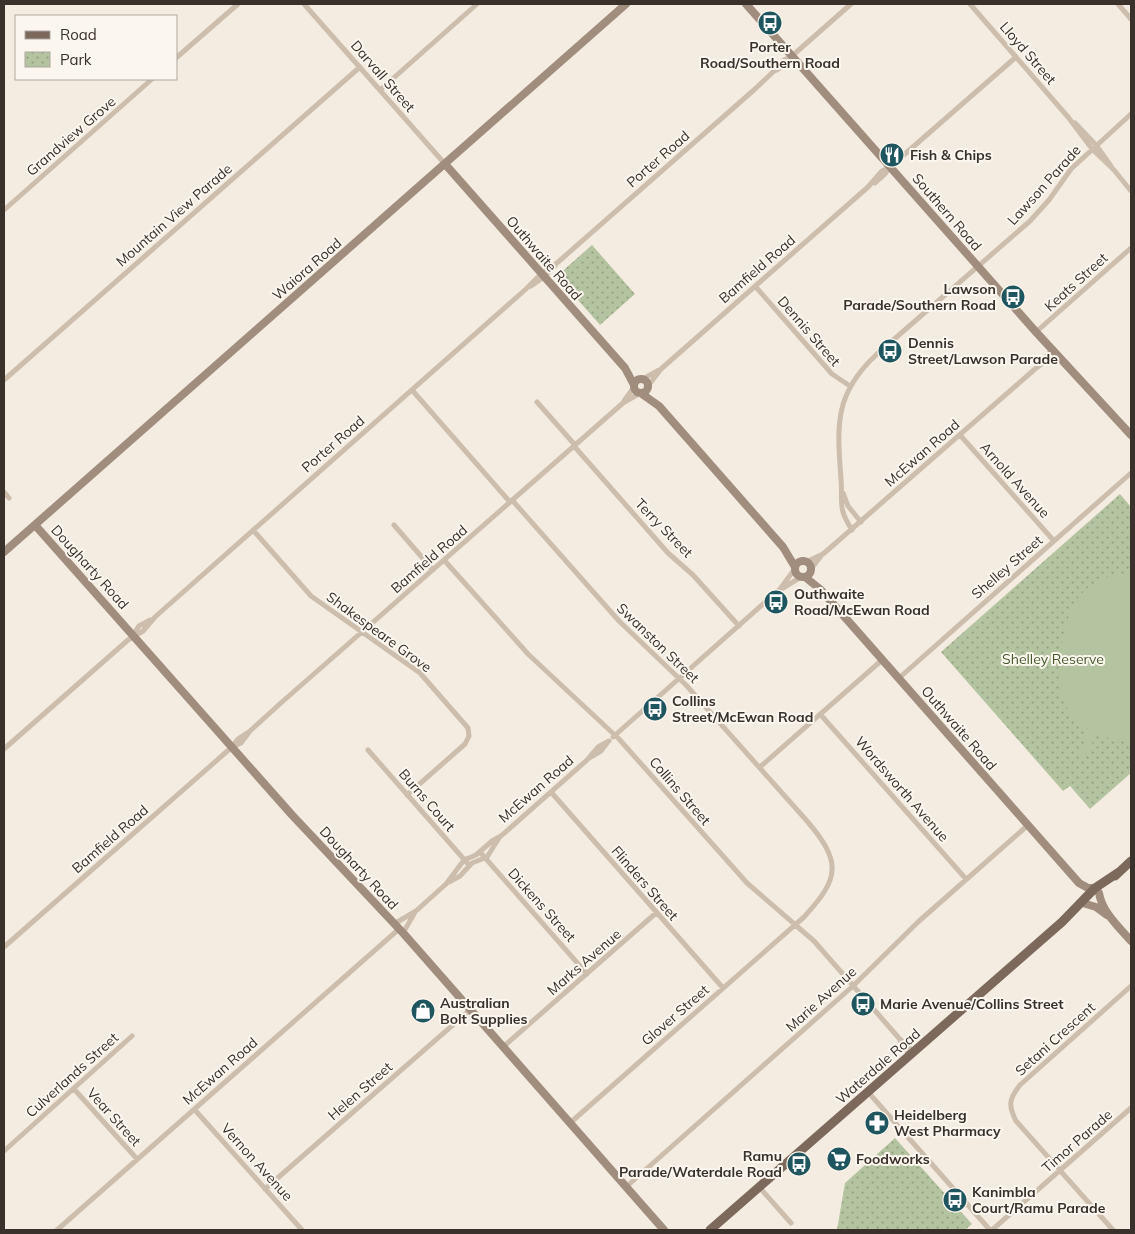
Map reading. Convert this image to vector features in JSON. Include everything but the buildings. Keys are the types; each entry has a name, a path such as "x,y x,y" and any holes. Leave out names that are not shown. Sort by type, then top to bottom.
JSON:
{"main road":[{"name":"Waterdale Road","path":"710,1230 1131,861"}],"street":[{"path":"178,56 238,4"},
{"name":"Darvall Street","path":"304,4 445,164"},
{"path":"380,90 477,4"},
{"name":"Waiora Road","path":"4,552 626,4"},
{"name":"Southern Road","path":"746,4 977,266 1131,435"},
{"name":"Porter Road","path":"4,749 133,635 139,626 155,617 773,72 784,60 792,56 851,4"},
{"name":"Lloyd Street","path":"970,4 1068,118 1092,149 1114,170"},
{"path":"1118,4 1131,19"},
{"name":"Bamfield Road","path":"4,947 232,747 238,739 250,731 434,570 868,187 881,172 890,167 1016,57"},
{"name":"Mountain View Parade","path":"4,380 360,67"},
{"name":"Grandview Grove","path":"4,210 151,80"},
{"name":"Lawson Parade","path":"852,530 842,512 839,425 843,405 850,386 869,362 1030,221 1049,200 1071,169 1131,114"},
{"name":"Lloyd Street","path":"1068,118 1096,145 1131,191"},
{"name":"Outhwaite Road","path":"445,164 799,565"},
{"name":"Keats Street","path":"1036,332 1131,248"},
{"name":"Dennis Street","path":"755,286 836,378 850,386"},
{"name":"McEwan Road","path":"780,589 807,574 823,554 1054,352"},
{"name":"Swanston Street","path":"412,390 619,621 680,678 819,836 833,866 830,881 823,894 796,924"},
{"name":"Terry Street","path":"537,402 668,553 693,575 739,626"},
{"name":"Arnold Avenue","path":"960,435 1054,541"},
{"name":"Shelley Street","path":"898,678 1131,473"},
{"name":"Lawson Parade","path":"842,491 848,506 861,522"},
{"path":"4,492 9,498"},
{"name":"Dougharty Road","path":"35,525 292,815 399,929 664,1230"},
{"path":"394,525 434,570"},
{"name":"Shakespeare Grove","path":"253,530 311,596 420,673 462,720 469,732 465,744 407,794"},
{"name":"McEwan Road","path":"57,1230 399,929 446,884 464,860 480,852 501,836 587,760 598,747 609,741 780,589 799,565 823,554"},
{"name":"Collins Street","path":"444,560 528,654 615,735 741,877 814,941 912,1054"},
{"path":"799,565 796,575 807,574"},
{"path":"799,565 807,574"},
{"name":"Outhwaite Road","path":"807,574 1079,883 1084,902"},
{"path":"760,768 882,660"},
{"name":"Wordsworth Avenue","path":"820,714 966,880"},
{"name":"Burns Court","path":"368,750 469,865"},
{"name":"Flinders Street","path":"551,792 723,988"},
{"name":"Marie Avenue","path":"626,1186 853,986 918,922 1028,825"},
{"name":"McEwan Road","path":"446,884 456,879 475,861 485,858 501,836"},
{"name":"Dickens Street","path":"480,852 587,974"},
{"path":"1079,883 1097,891 1101,903 1110,918"},
{"path":"1084,902 1096,907 1110,918 1131,941"},
{"name":"McEwan Road","path":"399,929 416,911"},
{"name":"Marks Avenue","path":"503,1047 656,913"},
{"name":"Glover Street","path":"570,1123 796,924"},
{"name":"Setani Crescent","path":"1113,1230 1016,1121 1010,1108 1012,1095 1020,1085 1131,986"},
{"name":"Helen Street","path":"265,1189 470,1010"},
{"name":"Culverlands Street","path":"4,1151 132,1036"},
{"name":"Vear Street","path":"74,1089 137,1160"},
{"path":"868,1092 991,1230"},
{"name":"Timor Parade","path":"991,1230 1131,1108"},
{"name":"Vernon Avenue","path":"194,1109 302,1230"},
{"path":"760,1188 791,1224"}],"green space":[{"path":"592,245 635,294 600,325 557,276"},
{"name":"Shelley Reserve","path":"1120,494 1131,507 1131,773 1090,809 1070,786 1063,791 941,652"},
{"path":"1126,573 1131,574 1131,739 1113,739 1095,734 1088,756 1081,753 1088,729 1078,721 1065,704 1060,685 1059,675 1064,636 1072,609 1086,589 1096,582"},
{"path":"895,1138 972,1224 965,1230 837,1230 845,1183"}],"place":[{"name":"Porter Road/Southern Road","path":"770,23"},
{"name":"Fish & Chips","path":"892,155"},
{"name":"Lawson Parade/Southern Road","path":"1013,297"},
{"name":"Dennis Street/Lawson Parade","path":"890,351"},
{"name":"Outhwaite Road/McEwan Road","path":"776,602"},
{"name":"Collins Street/McEwan Road","path":"655,709"},
{"name":"Marie Avenue/Collins Street","path":"863,1004"},
{"name":"Australian Bolt Supplies","path":"423,1011"},
{"name":"Heidelberg West Pharmacy","path":"877,1123"},
{"name":"Foodworks","path":"839,1159"},
{"name":"Ramu Parade/Waterdale Road","path":"799,1164"},
{"name":"Kanimbla Court/Ramu Parade","path":"955,1200"}]}
